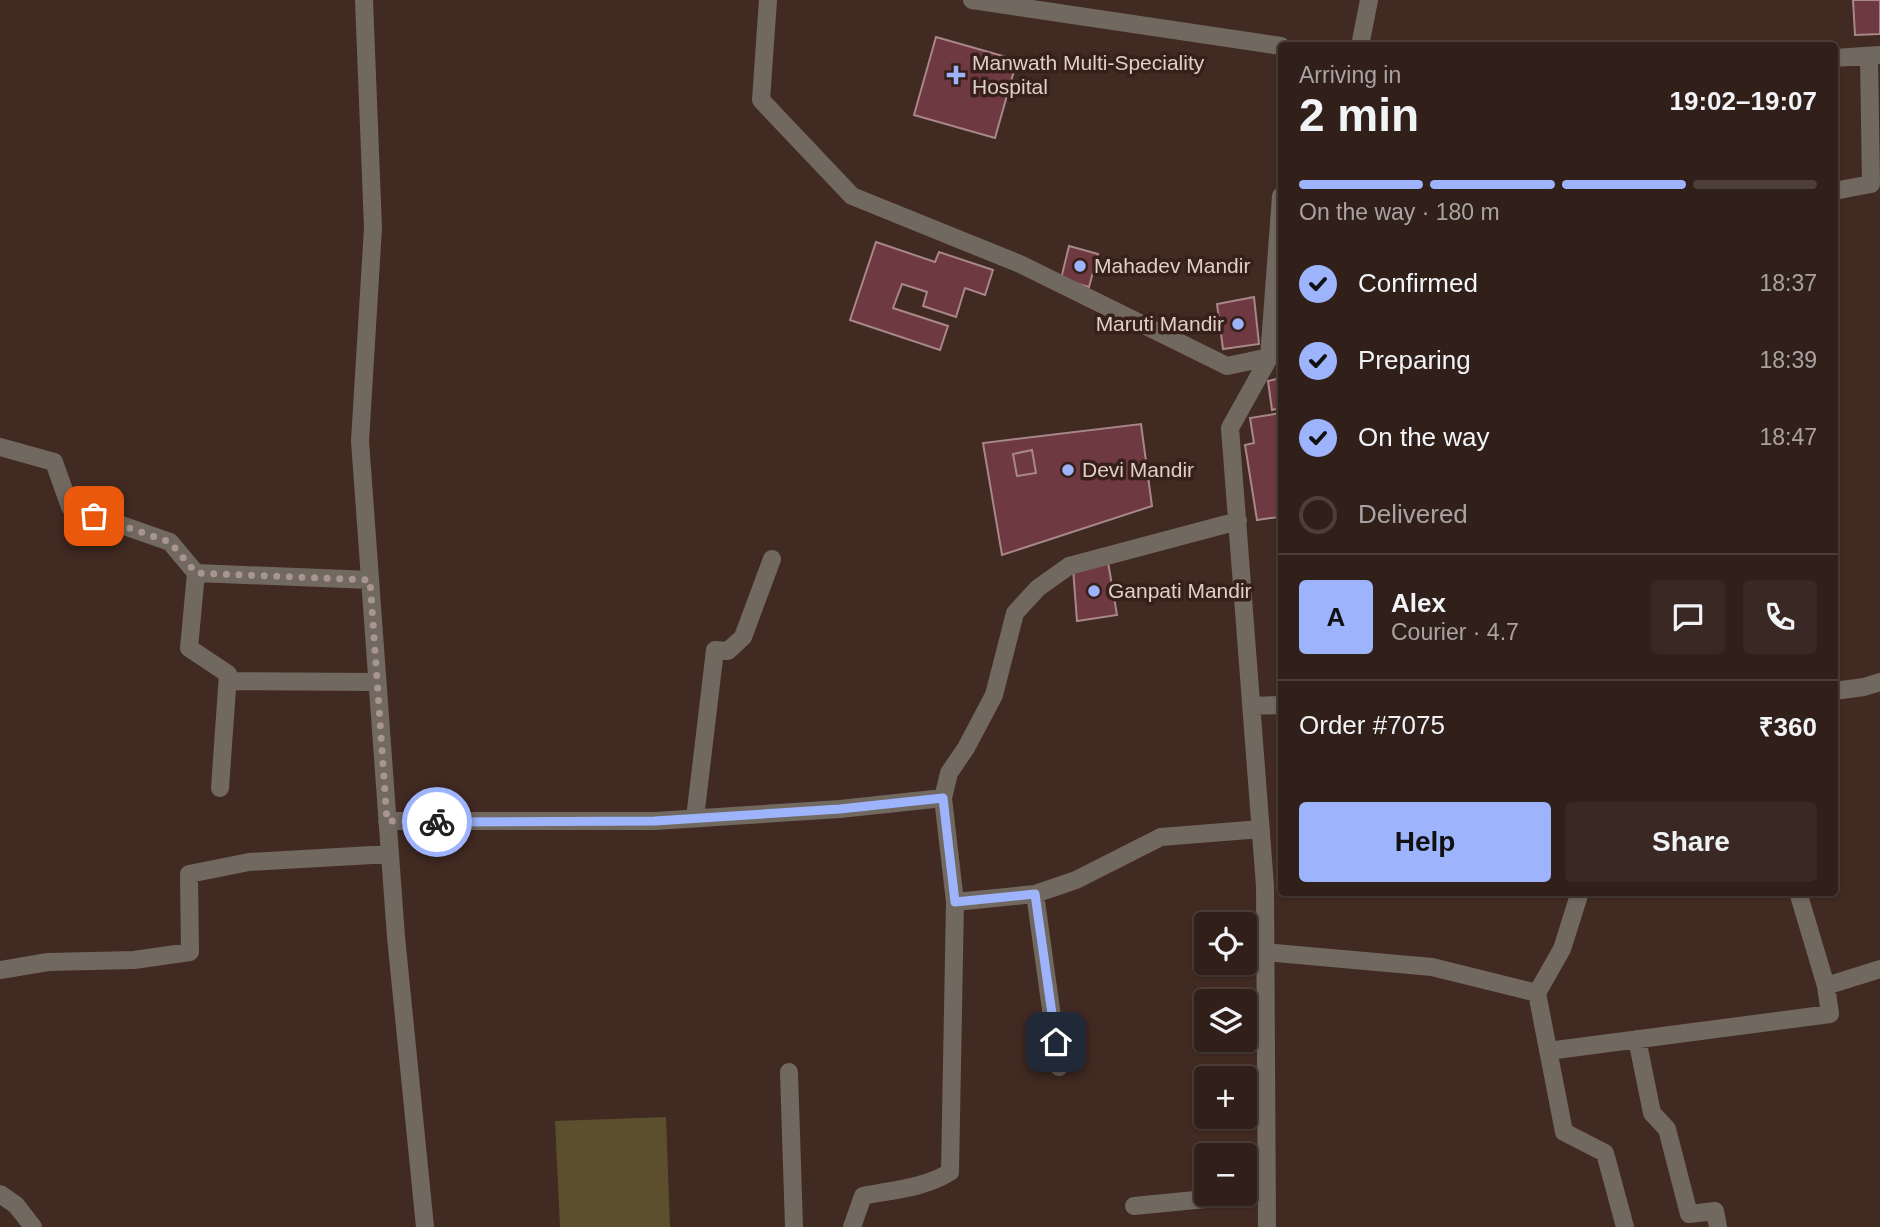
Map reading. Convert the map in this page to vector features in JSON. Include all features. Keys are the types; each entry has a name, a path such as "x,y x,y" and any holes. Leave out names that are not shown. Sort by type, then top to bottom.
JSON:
{"street":[{"path":"364,0 373,228 360,441 396,937 425,1227"},
{"path":"768,0 761,100 852,197 1020,264 1227,366 1275,356"},
{"path":"972,0 1080,8 1278,45"},
{"path":"1361,42 1368,0"},
{"path":"1838,58 1875,55 1871,184 1838,190"},
{"path":"1267,1227 1265,886 1230,428 1275,356 1278,276"},
{"path":"0,447 54,462 70,507 170,542 196,573 189,648 228,674 220,788"},
{"path":"852,1227 863,1196 936,1181 950,1172 955,902 943,798 949,774 994,695 1014,613 1038,588 1069,566 1238,521"},
{"path":"695,818 715,650 728,651 743,638 772,559"},
{"path":"196,573 370,580"},
{"path":"228,681 377,682"},
{"path":"1838,690 1880,682"},
{"path":"1252,706 1278,705"},
{"path":"387,821 655,821 840,809 943,798"},
{"path":"955,902 1035,894 1076,880 1161,837 1261,829"},
{"path":"0,970 48,962 134,960 190,953 189,874 249,862 390,854"},
{"path":"1035,894 1059,1066"},
{"path":"1579,896 1562,949 1537,993 1564,1132 1605,1153 1625,1227"},
{"path":"1548,1051 1830,1014 1826,986 1799,896"},
{"path":"1265,952 1432,967 1537,993"},
{"path":"1826,986 1880,969"},
{"path":"1637,1039 1652,1113 1667,1129 1689,1214 1715,1211 1718,1227"},
{"path":"789,1072 794,1227"},
{"path":"1134,1206 1267,1193"},
{"path":"0,1194 16,1205 33,1227"}],"shaded area":[{"path":"666,1117 670,1227 560,1227 555,1121"}],"building":[{"path":"1853,0 1880,0 1880,34 1855,35"},
{"path":"936,37 1017,60 995,138 914,115"},
{"path":"876,242 935,262 939,252 993,270 985,295 965,288 956,317 923,306 927,292 902,284 893,308 948,326 940,350 850,320"},
{"name":"Mahadev Mandir","path":"1069,246 1098,254 1089,287 1061,279"},
{"name":"Maruti Mandir","path":"1254,297 1259,344 1223,349 1217,304"},
{"path":"1278,379 1278,409 1272,410 1268,381"},
{"path":"1278,413 1278,517 1257,520 1245,445 1254,443 1250,418"},
{"name":"Devi Mandir","path":"1141,424 1152,506 1002,555 983,443"},
{"path":"1032,450 1036,473 1017,476 1013,454"},
{"name":"Ganpati Mandir","path":"1108,562 1117,615 1077,621 1073,568"}],"way so far":[{"path":"94,516 170,542 196,573 370,580 387,821 437,822"}],"place":[{"name":"Manwath Multi-Speciality Hospital","path":"956,75"},
{"name":"Mahadev Mandir","path":"1080,266"},
{"name":"Maruti Mandir","path":"1238,324"},
{"name":"Devi Mandir","path":"1068,470"},
{"name":"Ganpati Mandir","path":"1094,591"}],"route":[{"path":"437,822 655,821 840,809 943,798 955,902 1035,894 1056,1042"}]}
